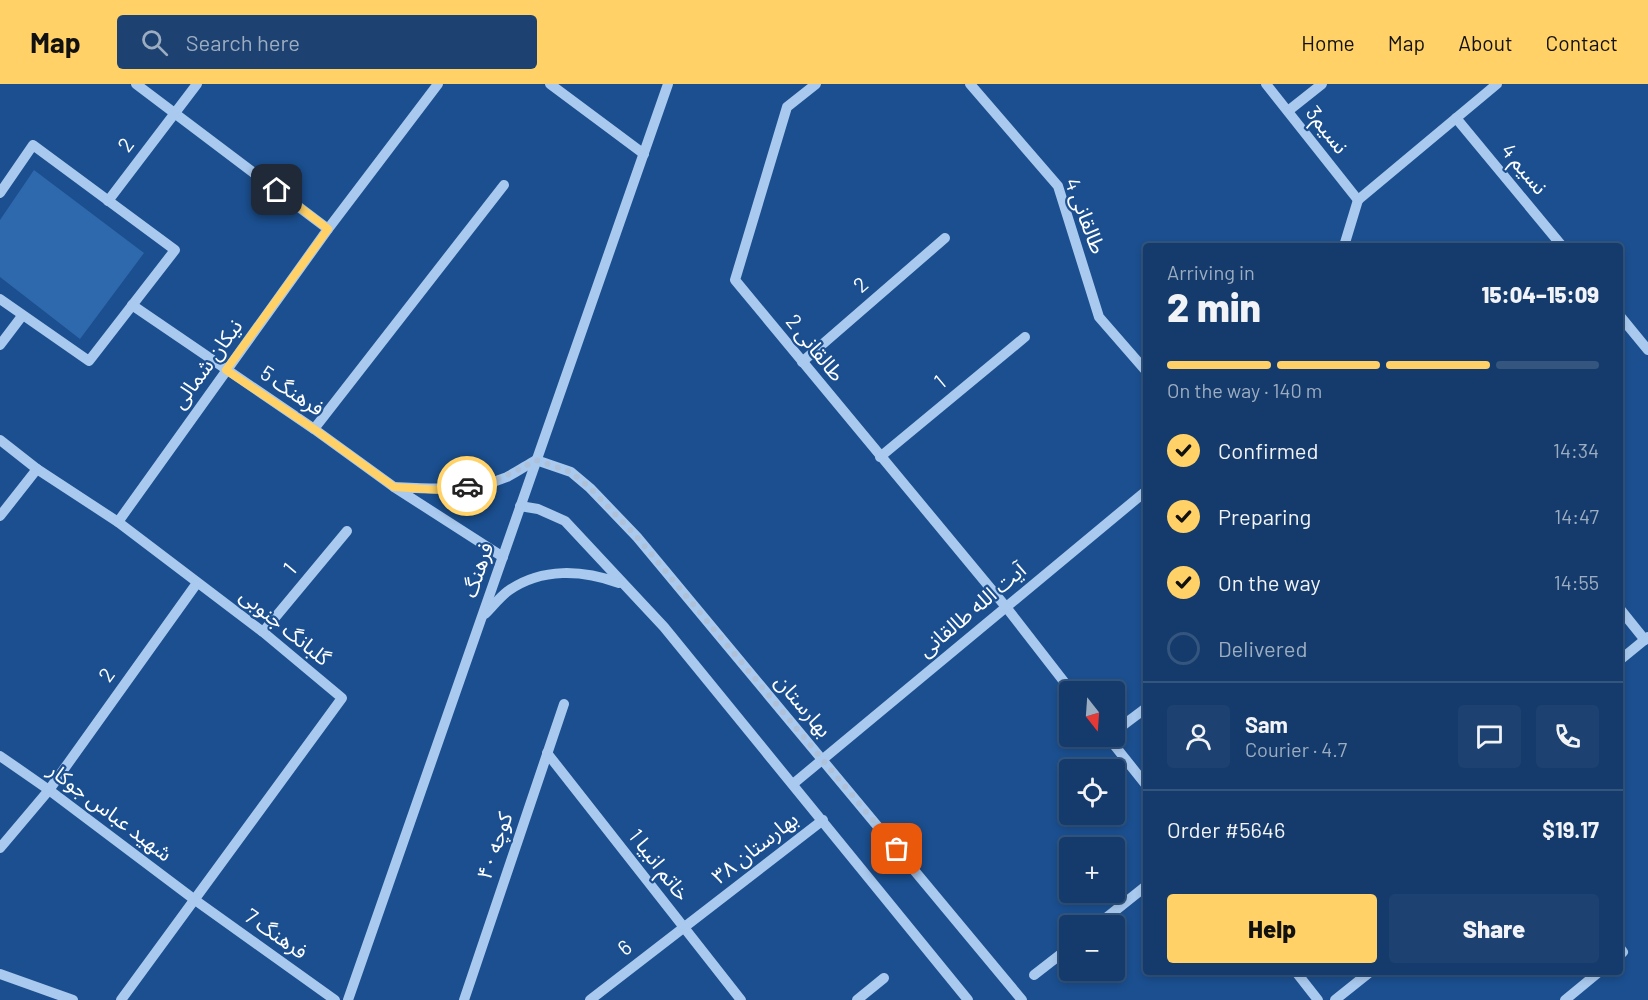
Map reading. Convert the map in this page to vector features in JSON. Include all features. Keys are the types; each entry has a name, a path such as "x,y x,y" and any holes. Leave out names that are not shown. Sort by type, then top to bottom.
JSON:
{"street":[{"path":"136,84 328,229"},
{"path":"175,113 197,84"},
{"name":"نیکان شمالی","path":"118,522 328,229 438,84"},
{"path":"550,84 645,154"},
{"name":"فرهنگ","path":"348,1000 668,84"},
{"name":"طالقانی 2","path":"816,84 787,107 735,280 1006,607 1063,681"},
{"name":"طالقانی 4","path":"970,84 1058,186 1099,317 1143,368"},
{"name":"نسیم3","path":"1266,84 1358,200"},
{"path":"1288,111 1322,84"},
{"path":"1345,243 1358,200 1497,84"},
{"name":"2","path":"108,201 175,113"},
{"name":"نسیم 4","path":"1456,118 1560,243"},
{"path":"0,193 33,145 175,250 89,362 0,299"},
{"path":"314,429 504,185"},
{"name":"2","path":"802,362 945,238"},
{"name":"فرهنگ 5","path":"132,305 314,429 394,487 502,557"},
{"path":"0,345 22,316"},
{"path":"1623,320 1648,350"},
{"name":"1","path":"880,457 1025,337"},
{"name":"گلبانگ جنوبی","path":"0,440 37,469 118,522 263,632 342,698 195,900"},
{"path":"394,487 441,490 488,483 508,476 536,460"},
{"name":"بهارستان","path":"536,460 571,472 590,488 637,537 1022,1000"},
{"path":"0,516 37,469"},
{"name":"آیت الله طالقانی","path":"793,784 1143,493"},
{"path":"520,506 538,509 564,521 676,642 968,1000"},
{"name":"1","path":"263,632 347,531"},
{"path":"483,617 508,591 535,577 573,572 596,575 624,585"},
{"name":"2","path":"49,790 197,583"},
{"path":"1623,612 1646,639 1623,658"},
{"name":"کوچه ۴۰","path":"464,1000 564,704"},
{"path":"1125,724 1143,710"},
{"path":"1118,747 1143,781"},
{"name":"خاتم انبیا 1","path":"547,753 741,1000"},
{"name":"شهید عباس جوکار","path":"0,756 195,900"},
{"path":"0,848 49,790"},
{"name":"بهارستان ۳۸","path":"684,928 823,820"},
{"path":"1110,915 1143,888"},
{"path":"121,1000 195,900"},
{"name":"فرهنگ 7","path":"195,900 335,1000"},
{"name":"6","path":"590,1000 684,928"},
{"path":"1034,975 1059,956"},
{"path":"0,974 73,1000"},
{"path":"1298,975 1318,1000"},
{"path":"1335,1000 1366,975"},
{"path":"1565,1000 1595,975"},
{"path":"857,1000 884,978"}],"shaded area":[{"path":"34,170 144,253 80,339 0,277 0,220"}],"way so far":[{"path":"467,486 488,483 508,476 536,460 571,472 590,488 637,537 897,849"}],"route":[{"path":"277,190 328,229 226,370 314,429 394,487 441,490 467,486"}]}
